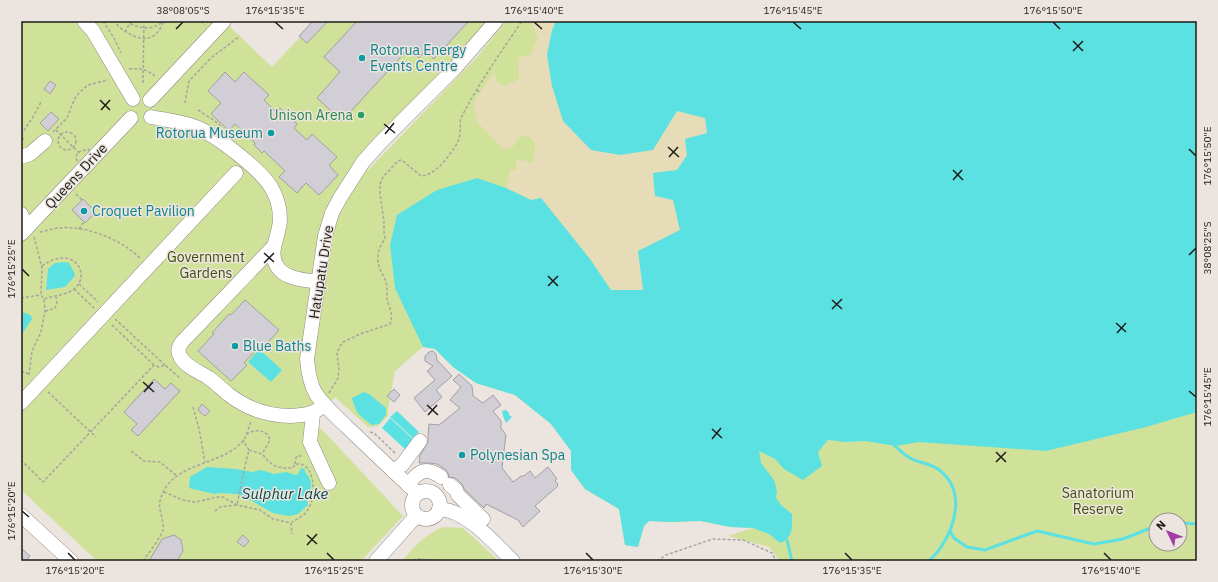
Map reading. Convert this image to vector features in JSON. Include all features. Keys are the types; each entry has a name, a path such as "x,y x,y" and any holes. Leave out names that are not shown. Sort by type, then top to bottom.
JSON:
{"street":[{"path":"84,21 93,30 133,99"},
{"path":"150,100 224,21"},
{"name":"Hatupatu Drive","path":"413,489 325,405 314,389 308,366 308,359 325,236 329,220 340,198 359,168 379,144 455,68 496,21"},
{"path":"136,97 144,97 150,100 154,108 149,120 141,123 130,118 128,115 128,108 130,101 133,99 136,97"},
{"path":"151,117 187,124 204,131 218,139 259,173 271,187 279,210 280,225 274,246 276,265 285,274 318,282"},
{"name":"Queens Drive","path":"30,232 130,118"},
{"path":"21,157 30,154 45,141"},
{"path":"21,403 34,379 105,313 236,173"},
{"path":"21,214 30,232"},
{"path":"274,246 182,342 179,352 181,358 188,365 237,400 254,409 268,414 301,416 312,414 325,405"},
{"path":"253,268 279,269"},
{"path":"312,414 310,442 330,483"},
{"path":"393,471 402,465 420,441"},
{"path":"454,490 458,499 456,502 443,509 436,515 428,519 424,519 416,516 413,512 411,504 414,496 413,489 417,474 422,472 433,472 454,490 483,519"},
{"path":"413,489 426,490 435,494 438,497 443,509 467,520 479,529 513,561"},
{"path":"21,515 71,561"},
{"path":"376,561 416,516"}],"path":[{"path":"103,21 114,38 123,57"},
{"path":"113,21 132,36 144,38 156,34 164,21 154,28 137,27 126,21"},
{"path":"126,32 131,21"},
{"path":"143,83 144,21"},
{"path":"325,405 329,393 338,378 339,369 337,353 343,342 360,334 390,324 392,320 387,298 387,285 379,268 378,257 380,246 385,238 380,184 392,167 400,160 421,176 426,176 442,165 455,147 459,138 460,118 498,55 522,21"},
{"path":"184,103 189,81 212,57 240,36"},
{"path":"45,141 67,118 75,98 88,85 113,79 128,69 148,70 155,76"},
{"path":"477,90 481,93"},
{"path":"23,140 22,133 41,102"},
{"path":"198,110 224,129"},
{"path":"55,130 85,158"},
{"path":"63,132 72,133 76,137 76,143 68,150 60,148 57,143 57,139 60,135 63,132"},
{"path":"73,192 82,200"},
{"path":"79,229 84,222"},
{"path":"96,437 34,379 32,351 41,332 45,311 44,299 40,294 42,266 30,232 58,228 79,229 98,234 118,241 138,255 149,266"},
{"path":"42,266 56,258 64,257 72,259 78,265 81,279 79,284 74,289 44,299"},
{"path":"79,284 154,365 159,367 165,365"},
{"path":"74,289 105,313 181,380"},
{"path":"21,298 40,294"},
{"path":"45,311 55,308 57,304 56,296"},
{"path":"21,460 43,482 154,365"},
{"path":"193,407 205,462"},
{"path":"143,561 162,532 162,515 159,503 169,484 184,471 226,453 243,440 254,409"},
{"path":"246,434 262,431 268,435 270,440 262,454"},
{"path":"368,431 374,433 400,458"},
{"path":"215,511 220,507 236,505 260,510 273,519 291,523 306,513 309,508 313,494 312,479 305,466 295,464 294,467 291,468 278,467 270,463 262,454 249,450 243,440"},
{"path":"236,505 249,450"},
{"path":"131,451 144,461 160,462 177,476"},
{"path":"164,492 183,500 194,502 223,497 236,505"},
{"path":"291,523 292,534"},
{"path":"657,561 666,555 713,539 743,540 772,553 776,561"},
{"path":"403,561 419,559 441,561"}],"green space":[{"path":"21,21 226,21 228,25 272,67 315,21 488,21 440,77 361,153 368,170 477,57 506,21 532,21 538,39 519,80 504,86 496,81 494,72 473,104 519,137 528,135 536,143 533,163 531,200 556,21 1197,21 1197,561 780,561 769,547 728,536 752,528 730,527 701,521 649,521 644,526 638,547 625,545 619,509 585,489 571,470 571,451 551,424 515,395 476,383 453,367 435,349 423,347 395,371 388,416 378,426 368,427 335,397 315,422 403,516 361,561 97,561 21,490"},
{"path":"442,527 463,528 499,561 402,561 420,542"}],"sand":[{"path":"532,21 556,21 552,30 677,111 705,118 707,133 687,155 677,170 673,200 680,230 638,251 644,290 611,290 590,259 541,198 531,200 506,188 510,170 516,170 516,159 533,163 536,143 528,135 519,137 512,148 503,149 477,122 473,104 494,71 496,81 504,86 519,80 518,58 530,55 538,39"}],"water":[{"path":"556,21 1197,21 1197,412 1146,427 1046,451 919,442 895,446 865,441 845,442 828,440 818,452 822,466 803,480 784,469 775,459 759,451 761,463 774,480 777,491 776,498 781,505 792,514 790,535 785,541 780,543 769,534 753,528 730,527 701,521 649,521 644,526 638,547 625,545 619,509 585,489 571,470 571,451 551,424 515,395 476,383 453,367 435,349 423,347 395,288 390,245 397,215 437,190 477,178 506,188 531,200 541,198 590,259 611,290 643,290 638,251 680,230 673,200 655,196 653,173 677,170 687,155 685,139 707,133 705,118 677,111 653,150 620,155 591,150 563,121 552,86 547,55 552,30"},
{"path":"55,263 69,263 75,274 74,277 65,287 46,290 48,269"},
{"path":"21,312 30,315 32,320 21,335"},
{"path":"259,349 282,370 271,382 248,362"},
{"path":"364,392 369,394 386,408 386,415 379,424 372,425 361,416 355,407 352,398"},
{"path":"506,410 512,417 506,423 502,411"},
{"path":"397,411 419,432 413,438 390,417"},
{"path":"390,418 414,440 405,449 382,428"},
{"name":"Sulphur Lake","path":"207,467 236,469 252,472 261,470 274,474 286,472 296,475 301,468 305,469 311,483 311,488 307,498 308,505 298,514 289,516 273,513 237,494 214,494 189,488 190,477"}],"building":[{"path":"313,21 328,21 307,43 299,36"},
{"name":"Rotorua Energy Events Centre","path":"357,21 469,21 434,59 425,51 419,58 409,48 342,121 317,98 340,72 324,57"},
{"name":"Rotorua Museum","path":"225,72 235,82 244,72 269,95 264,100 276,112 280,108 297,124 294,128 307,140 312,134 337,157 329,165 338,175 319,195 306,183 297,193 279,177 285,171 264,151 262,153 254,145 255,143 235,124 229,131 211,114 221,103 208,91"},
{"path":"50,81 56,85 50,94 44,89"},
{"path":"51,112 59,119 48,131 40,123"},
{"name":"Croquet Pavilion","path":"83,199 96,212 85,223 72,210"},
{"name":"Blue Baths","path":"245,300 279,330 262,349 259,347 244,363 247,365 231,381 198,351 214,334 212,333 229,314 231,315"},
{"path":"433,351 436,354 437,360 452,376 436,390 442,397 425,412 414,398 435,380 427,371 433,366 425,361 425,356 429,352"},
{"name":"Polynesian Spa","path":"459,374 472,386 473,396 483,403 493,395 501,405 493,411 501,421 501,428 506,435 502,468 513,482 530,471 535,478 548,467 557,479 555,481 558,486 535,506 540,511 523,527 518,520 486,504 484,508 465,490 461,483 455,478 449,477 446,470 437,464 419,463 419,457 428,442 429,424 439,425 460,408 450,400 461,387 453,380"},
{"path":"154,379 165,389 171,383 180,391 138,436 131,430 137,424 124,412"},
{"path":"394,389 400,395 394,402 387,396"},
{"path":"202,404 210,411 205,416 198,410"},
{"path":"174,535 181,540 183,551 177,561 149,561 162,539"},
{"path":"243,535 249,541 244,547 237,542"},
{"path":"21,548 30,556 26,561 21,561"}],"waterway":[{"path":"895,446 910,458 938,469 947,477 955,496 956,506 951,528 940,549 929,561"},
{"path":"1188,523 1197,524"},
{"path":"950,531 954,538 967,547 985,550 1037,531 1094,544 1123,539 1148,529"},
{"path":"787,540 792,561"}],"place":[{"name":"Rotorua Energy Events Centre","path":"362,58"},
{"name":"Unison Arena","path":"361,115"},
{"name":"Rotorua Museum","path":"271,133"},
{"name":"Croquet Pavilion","path":"84,211"},
{"name":"Blue Baths","path":"235,346"},
{"name":"Polynesian Spa","path":"462,455"}],"park label":[{"name":"Government Gardens","path":"206,266"},
{"name":"Sanatorium Reserve","path":"1098,502"}]}
